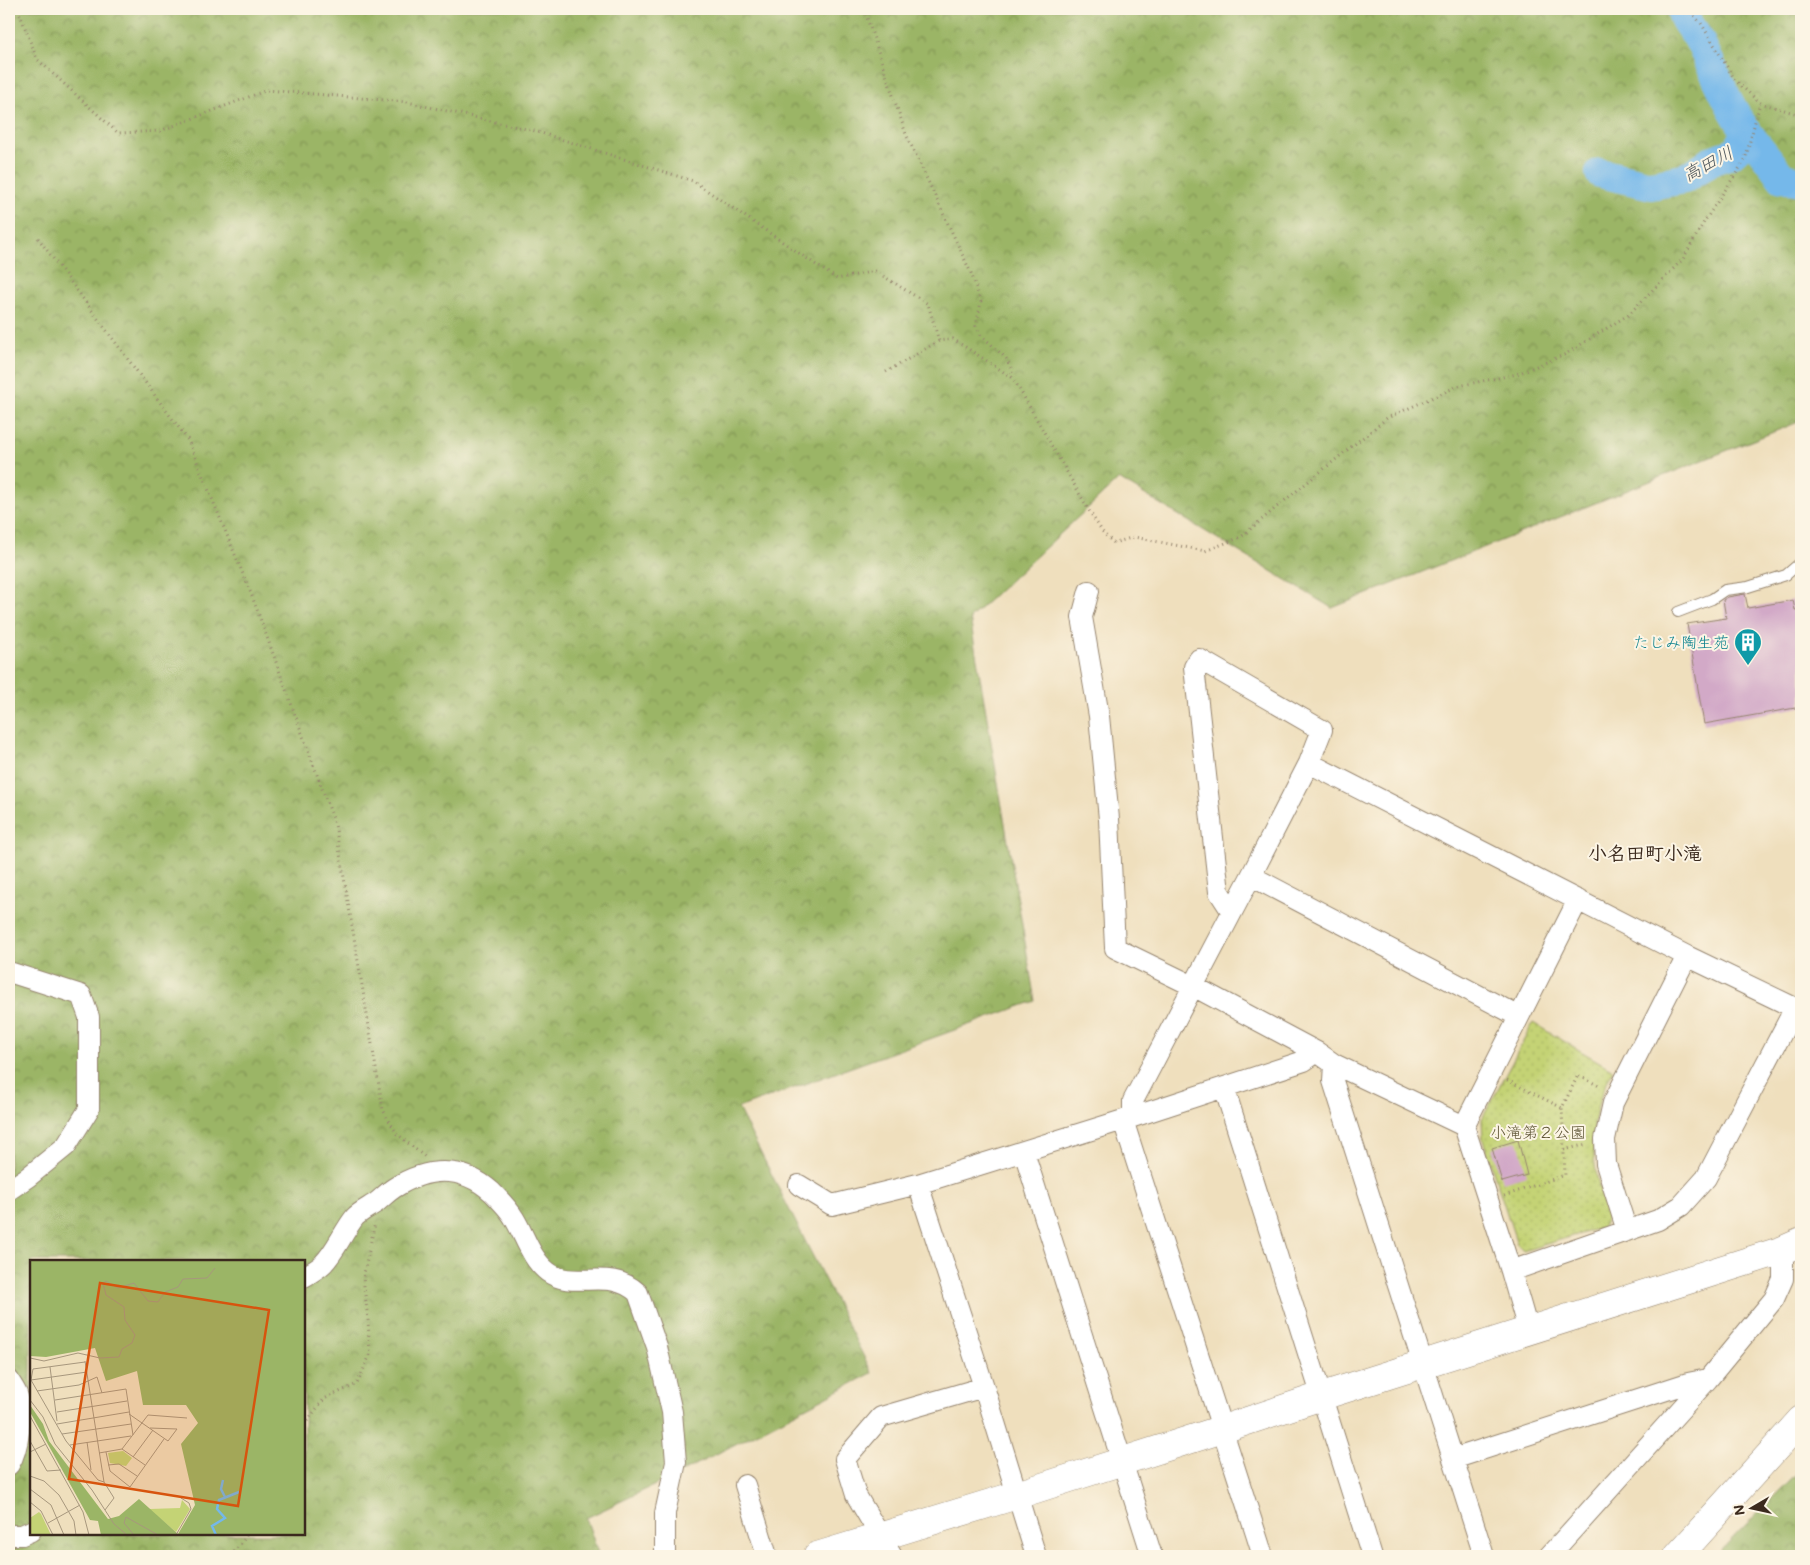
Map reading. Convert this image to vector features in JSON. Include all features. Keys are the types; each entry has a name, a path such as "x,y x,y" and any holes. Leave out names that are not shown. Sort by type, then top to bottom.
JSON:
{"street":[{"path":"1089,591 1082,617 1099,716 1109,819 1115,948 1193,986 1317,1052 1334,1064 1464,1126"},
{"path":"1232,912 1219,892 1194,667 1199,659 1322,730 1308,763 1251,876 1133,1101 1128,1119 1263,1556"},
{"path":"1308,763 1687,956 1795,1008 1706,1178 1681,1206 1658,1220 1511,1271"},
{"path":"1251,876 1518,1016"},
{"path":"1528,1330 1464,1126 1578,900"},
{"path":"1627,1231 1606,1164 1604,1142 1613,1103 1687,956"},
{"path":"9,972 81,995 89,1017 89,1109 66,1146 9,1190"},
{"path":"799,1185 832,1205 918,1184 1304,1062 1317,1052"},
{"path":"1334,1064 1333,1081 1484,1556"},
{"path":"1224,1087 1372,1556"},
{"path":"1024,1152 1152,1556"},
{"path":"305,1276 322,1265 356,1216 376,1203 393,1188 419,1174 443,1171 458,1174 478,1182 492,1192 514,1216 537,1260 549,1272 569,1280 597,1278 624,1282 638,1293 657,1347 672,1412 676,1462 665,1513 665,1556"},
{"path":"918,1184 984,1387 1036,1556"},
{"path":"818,1556 886,1546 1017,1495 1122,1460 1792,1246"},
{"path":"1549,1556 1708,1379 1774,1298 1783,1280 1792,1246"},
{"path":"1453,1460 1688,1383 1708,1379"},
{"path":"9,1380 18,1395 21,1427 13,1459 9,1465"},
{"path":"886,1546 856,1495 845,1459 881,1417 984,1387"},
{"path":"1678,1556 1801,1420"},
{"path":"746,1484 767,1556"},
{"path":"9,1535 22,1535 30,1531"}],"lane":[{"path":"1678,612 1712,599 1725,590 1748,586 1786,575 1801,562"}],"path":[{"path":"18,9 37,59 118,133 160,131 267,90 407,102 535,131 693,181 837,279 875,271 928,304 939,341"},
{"path":"864,9 906,134 972,273 981,302 976,326 981,335 1006,358 1013,378 1104,534 1114,544 1134,537 1205,551 1242,538 1278,506 1387,418 1458,386 1517,374 1564,356 1628,315 1683,259 1704,222 1745,160 1760,103"},
{"path":"1687,9 1701,23 1734,80 1760,103 1801,115"},
{"path":"38,238 188,440 252,596 335,824 383,1110 397,1134 443,1171"},
{"path":"886,372 939,341 953,339 1013,378"},
{"path":"1491,1072 1562,1108"},
{"path":"1488,1201 1565,1175 1562,1108 1578,1075 1604,1089"},
{"path":"1564,1150 1584,1144 1604,1142"},
{"path":"305,1424 324,1399 358,1384 370,1355 363,1278 375,1226 376,1203"},
{"path":"231,1556 247,1535"}],"green space":[{"path":"9,9 1801,9 1801,421 1332,608 1119,479 970,618 1035,1001 738,1108 872,1373 674,1476 586,1518 599,1556 9,1556"},
{"name":"小滝第２公園","path":"1533,1023 1613,1070 1600,1098 1595,1118 1593,1146 1596,1174 1607,1217 1603,1227 1523,1251 1517,1244 1483,1140 1482,1119"},
{"path":"1801,1469 1801,1556 1715,1556"}],"building":[{"name":"たじみ陶生苑","path":"1745,594 1748,608 1793,600 1795,610 1801,609 1801,707 1704,724 1687,624 1726,618 1723,600 1728,597"},
{"path":"1518,1140 1527,1175 1502,1182 1492,1148"}],"waterway":[{"name":"高田川","path":"1682,10 1686,22 1699,40 1727,98 1747,132 1782,178 1801,181"},
{"name":"高田川","path":"1600,173 1651,185 1684,179 1713,160 1731,154 1740,146 1747,131"}],"place":[{"name":"たじみ陶生苑","path":"1748,666"}],"district":[{"name":"小名田町小滝","path":"1645,853"}]}
